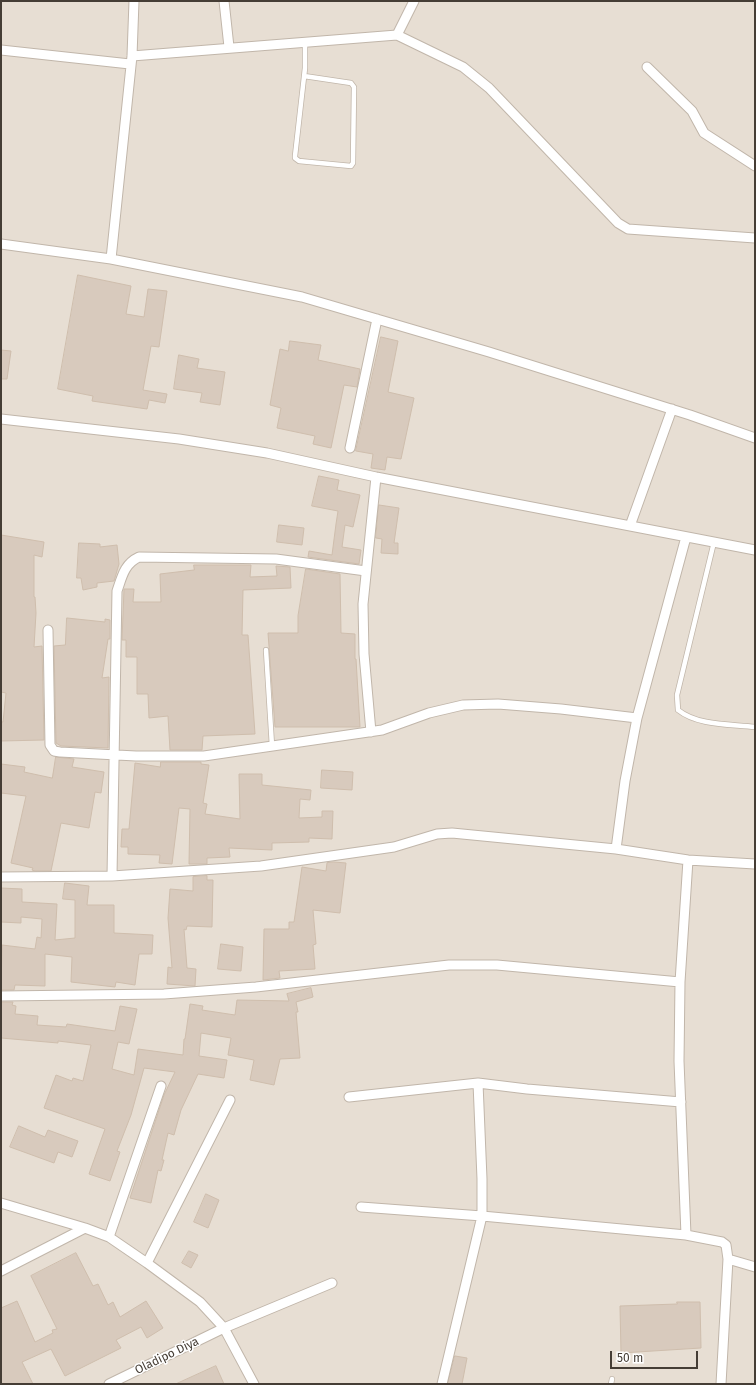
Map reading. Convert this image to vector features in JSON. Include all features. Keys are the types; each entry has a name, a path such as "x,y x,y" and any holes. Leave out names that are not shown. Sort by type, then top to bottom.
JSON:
{"street":[{"path":"111,259 131,60 134,1"},
{"path":"224,1 229,48"},
{"path":"397,35 414,1"},
{"path":"1,50 131,60 229,48 397,35 463,67 489,88 618,223 628,228 755,238"},
{"path":"647,67 692,112 704,133 755,166"},
{"path":"1,244 111,259 302,297 672,409 755,438"},
{"path":"350,448 377,319"},
{"path":"630,526 672,409"},
{"path":"1,419 179,439 267,453 376,477 755,550"},
{"path":"371,732 364,654 363,604 376,477"},
{"path":"616,849 625,781 637,718 686,537"},
{"path":"112,876 117,591 125,568 131,561 139,557 276,559 366,571"},
{"path":"48,630 50,745 54,751 60,752 115,755 204,756 272,748 382,730 429,713 463,705 498,704 553,708 637,718"},
{"path":"1,878 112,876 261,866 394,847 437,834 511,838 616,849 688,860 755,864"},
{"path":"686,1234 679,1061 680,982 688,860"},
{"path":"1,996 164,994 256,987 449,965 497,965 680,982"},
{"path":"349,1097 478,1083 527,1089 681,1102"},
{"path":"442,1384 482,1216 478,1083"},
{"path":"109,1237 160,1086"},
{"path":"147,1263 230,1100"},
{"path":"1,1204 85,1228 109,1237 147,1263 200,1302 224,1328 254,1384"},
{"path":"362,1207 686,1234 722,1242 726,1246 728,1259 721,1384"},
{"path":"1,1271 85,1228"},
{"path":"728,1259 755,1267"},
{"name":"Oladipo Diya","path":"109,1384 224,1328 332,1283"}],"lane":[{"path":"304,76 350,83 354,87 353,163 351,166 299,161 295,158 304,76 305,42"},
{"path":"714,542 677,695 678,710 684,715 698,720 755,727"},
{"path":"266,650 272,748"}],"shaded area":[{"path":"1,1 755,1 755,1384 1,1384"}],"building":[{"path":"78,275 131,286 126,314 144,317 148,289 167,291 159,347 151,346 143,390 167,394 165,403 149,400 147,409 92,401 93,396 58,389"},
{"path":"381,337 398,341 388,392 414,398 401,459 387,457 385,470 371,468 373,454 356,451"},
{"path":"290,341 321,345 318,360 360,369 357,387 344,385 331,448 313,444 315,436 277,428 281,408 270,405 280,349 288,351"},
{"path":"1,350 11,351 7,379 1,379"},
{"path":"179,355 199,359 197,368 225,372 220,405 200,402 202,393 174,389"},
{"path":"319,476 339,480 337,490 360,495 353,527 345,525 342,547 361,550 359,564 308,557 309,551 332,555 338,511 312,506"},
{"path":"379,505 399,508 394,543 398,543 398,554 381,553 382,539 376,538"},
{"path":"279,525 304,528 302,545 277,542"},
{"path":"1,535 44,542 42,557 34,555 34,597 36,613 34,647 42,646 44,740 1,741 1,722 3,722 6,693 1,692"},
{"path":"79,543 100,544 100,547 117,545 119,564 114,581 97,583 97,587 83,590 81,578 77,578"},
{"path":"194,565 251,565 250,577 277,576 276,566 290,567 291,588 243,590 242,635 248,635 255,734 203,736 202,750 170,750 168,716 149,718 148,694 137,694 137,657 126,657 126,640 122,640 124,589 134,589 133,602 161,602 160,574 194,570"},
{"path":"306,569 340,574 341,633 355,634 355,659 360,727 275,727 268,633 298,633 298,616"},
{"path":"67,618 105,622 105,619 110,620 110,639 108,639 102,678 109,677 108,748 61,746 56,743 54,646 65,645"},
{"path":"56,757 74,759 72,767 104,772 101,793 95,792 89,828 61,823 51,871 35,871 32,870 33,868 11,863 26,796 1,793 1,764 25,767 24,772 52,778"},
{"path":"161,762 201,762 201,764 209,765 203,803 207,804 205,814 240,819 239,774 262,774 262,785 311,790 310,800 300,799 299,818 322,817 322,811 333,811 332,839 309,838 309,842 272,843 272,850 229,848 230,857 207,858 207,864 189,864 190,809 179,808 172,864 159,863 160,855 128,854 128,847 121,847 122,829 129,829 135,763 160,767"},
{"path":"322,770 353,772 352,790 321,788"},
{"path":"327,863 346,863 340,913 313,910 316,944 313,945 315,969 279,971 280,978 263,980 264,929 289,929 289,922 294,922 302,867 326,871"},
{"path":"207,876 207,880 213,880 212,927 187,926 186,930 184,929 187,968 196,969 195,986 167,984 168,967 172,968 168,918 170,889 193,891 193,877"},
{"path":"65,883 89,886 87,905 114,905 114,933 153,935 152,954 139,954 135,985 116,982 115,987 71,982 72,957 45,954 45,986 15,985 14,990 1,990 2,945 35,949 37,937 41,938 42,919 21,917 21,923 1,922 1,888 22,889 22,902 57,904 55,940 75,938 75,900 63,899"},
{"path":"221,944 243,947 241,971 218,969"},
{"path":"311,988 313,997 296,1002 298,1012 296,1012 300,1058 280,1059 274,1085 250,1080 254,1060 228,1055 231,1038 201,1033 199,1056 227,1060 224,1078 198,1074 181,1110 174,1135 168,1133 162,1160 164,1160 161,1171 158,1170 151,1203 130,1198 164,1095 175,1072 144,1068 131,1115 117,1151 120,1152 110,1181 89,1174 105,1129 44,1108 56,1075 72,1081 73,1078 83,1081 91,1045 58,1041 58,1043 1,1038 1,1002 13,1002 12,1005 16,1006 15,1014 38,1016 37,1025 66,1027 67,1024 115,1031 120,1006 137,1009 129,1044 118,1042 112,1069 134,1075 138,1049 183,1055 190,1004 203,1006 202,1010 235,1015 237,1000 289,1001 287,994"},
{"path":"19,1126 45,1137 48,1130 78,1141 72,1157 58,1152 54,1163 10,1147"},
{"path":"206,1194 219,1200 208,1228 194,1222"},
{"path":"189,1251 198,1255 191,1268 182,1263"},
{"path":"76,1253 93,1286 98,1284 108,1305 113,1302 120,1317 146,1301 163,1328 147,1338 141,1327 116,1340 121,1348 65,1376 51,1349 22,1362 33,1384 1,1384 1,1308 17,1301 35,1342 53,1333 52,1330 57,1329 31,1276"},
{"path":"677,1302 700,1302 701,1348 621,1353 620,1306 677,1304"},
{"path":"455,1356 467,1358 462,1384 448,1384"},
{"path":"216,1366 224,1384 176,1384"}]}
